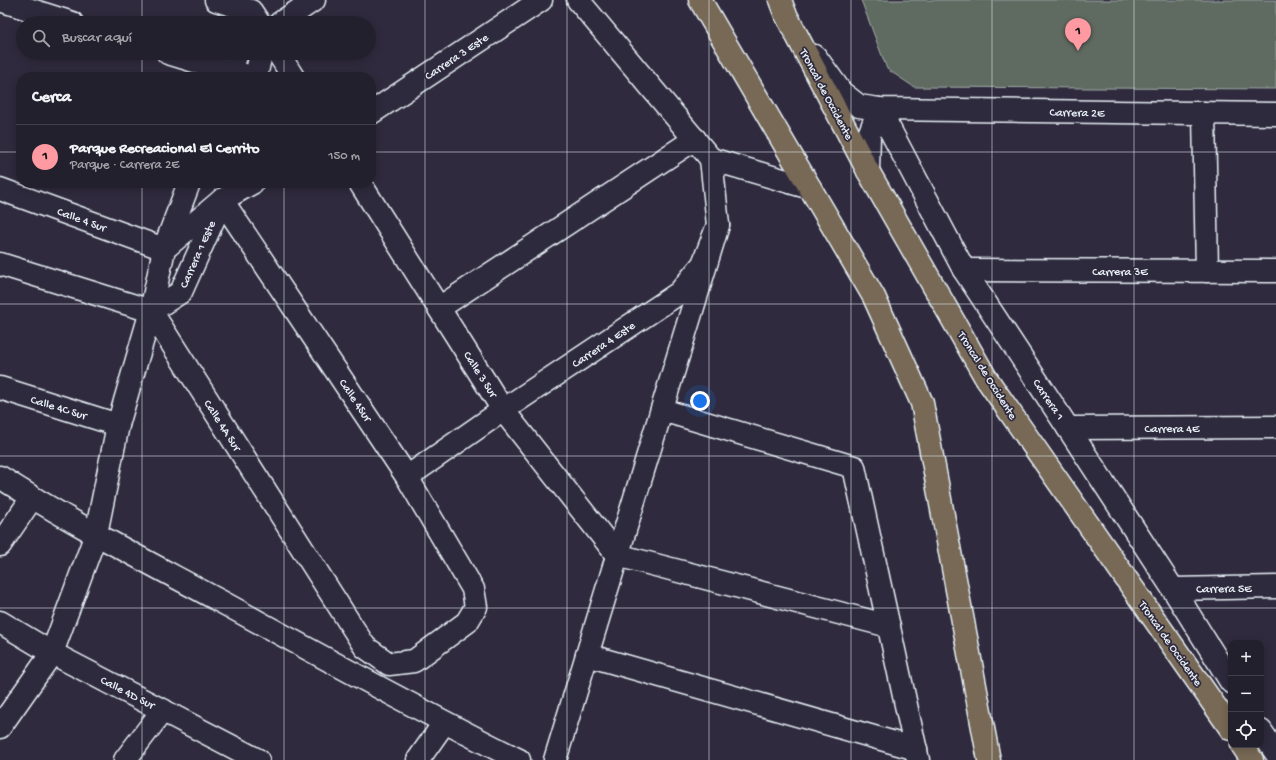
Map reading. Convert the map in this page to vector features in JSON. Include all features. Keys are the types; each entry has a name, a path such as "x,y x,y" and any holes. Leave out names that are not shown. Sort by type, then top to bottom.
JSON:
{"highway":[{"path":"700,0 874,297 922,402 989,760"},
{"name":"Troncal de Occidente","path":"782,7 868,171 986,378 1228,725"},
{"path":"1244,748 1252,760"}],"street":[{"path":"0,0 50,16"},
{"path":"216,0 253,14"},
{"path":"290,16 314,0"},
{"name":"Carrera 3 Este","path":"376,110 541,0"},
{"path":"578,0 711,159 810,188"},
{"name":"Carrera 2E","path":"782,7 842,92 859,106 879,109 1276,114"},
{"path":"200,60 232,67 244,72"},
{"path":"256,72 259,60"},
{"path":"282,60 290,72"},
{"path":"868,171 869,135 879,109"},
{"name":"Carrera 1","path":"879,109 964,270 1173,589 1228,677"},
{"path":"1204,113 1207,271"},
{"path":"439,308 695,139"},
{"name":"Carrera 4 Este","path":"407,477 503,410 679,293 703,264 718,226 711,159"},
{"path":"0,727 52,653 96,534 118,425 151,311 164,249 187,188"},
{"path":"164,249 223,191 234,188"},
{"name":"Calle 3 Sur","path":"363,188 503,410 618,555"},
{"name":"Calle 4 Sur","path":"0,189 164,249"},
{"name":"Carrera 1 Este","path":"151,311 180,292 223,191"},
{"name":"Calle 4Sur","path":"223,191 407,477 473,589 476,607"},
{"path":"555,760 718,226"},
{"path":"0,264 151,311"},
{"name":"Carrera 3E","path":"964,270 1276,271"},
{"name":"Calle 4A Sur","path":"151,311 365,647 389,664 414,661 467,622 476,607"},
{"name":"Calle 4C Sur","path":"0,388 118,425"},
{"path":"587,655 917,755 854,467 662,410"},
{"name":"Carrera 4E","path":"1068,428 1276,427"},
{"path":"0,477 32,498 96,534 444,723 519,760"},
{"path":"0,545 32,498"},
{"path":"618,555 889,626"},
{"name":"Carrera 5E","path":"1173,589 1276,587"},
{"name":"Calle 4D Sur","path":"0,622 52,653 258,760"},
{"path":"125,760 163,710"},
{"path":"418,760 444,723"}],"shaded area":[{"path":"861,0 1276,0 1276,89 914,87 887,69"}],"place":[{"name":"Parque Recreacional El Cerrito","path":"1078,51"}]}
